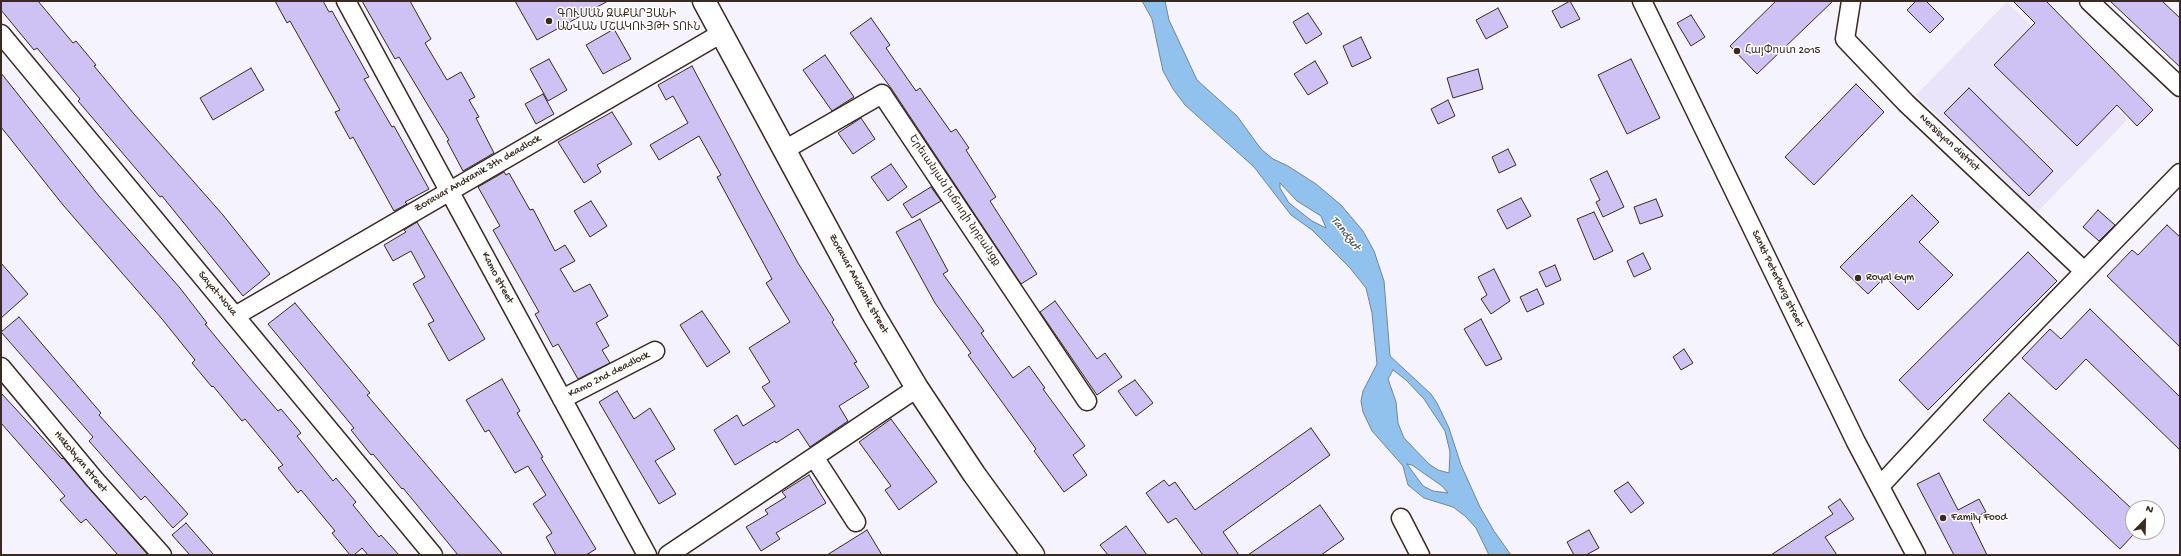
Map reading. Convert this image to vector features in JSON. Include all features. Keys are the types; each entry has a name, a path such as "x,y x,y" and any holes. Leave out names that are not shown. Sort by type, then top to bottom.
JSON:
{"highway":[{"name":"Zoravar Andranik street","path":"704,1 786,149 872,312 917,388 974,474 1032,555"}],"street":[{"name":"Kamo street","path":"346,1 647,555"},
{"name":"Sankt Peterburg street","path":"1642,1 1849,428 1916,555"},
{"name":"Nersisyan district","path":"1851,1 1845,40 1906,103 2084,271"},
{"path":"2089,1 2180,87"},
{"name":"Zoravar Andranik 3th deadlock","path":"235,316 722,33"},
{"name":"Sayat-Nova","path":"1,34 433,555"},
{"name":"Երեւանյան խճուղի նրբանցք","path":"786,149 882,94 1087,402"},
{"path":"1880,486 1975,384 2180,173"},
{"name":"Kamo 2nd deadlock","path":"562,399 655,351"},
{"name":"Hakobyan street","path":"1,367 95,480 162,555"},
{"path":"668,555 917,388"},
{"path":"814,457 856,522"},
{"path":"1401,518 1420,555"}],"shaded area":[{"path":"2007,2 2128,119 2037,212 1916,95"}],"water":[{"name":"Tandzut","path":"1142,1 1165,1 1169,20 1197,80 1237,116 1261,149 1273,159 1288,166 1316,184 1341,205 1363,231 1374,251 1384,281 1390,356 1431,394 1437,403 1449,428 1461,465 1480,507 1494,531 1511,555 1489,555 1476,528 1465,516 1453,507 1424,498 1408,485 1403,466 1372,431 1363,412 1361,401 1363,391 1377,364 1372,313 1366,288 1350,268 1312,230 1291,215 1254,167 1185,105 1173,89 1163,71 1152,19","holes":["1280,183 1297,201 1321,216 1326,228 1312,221 1289,203 1280,188","1393,370 1406,380 1424,399 1445,431 1450,452 1449,473 1438,470 1429,464 1404,438 1398,423 1396,402 1388,379","1407,464 1412,465 1442,486 1448,493 1433,491 1423,486"]}],"building":[{"path":"1,1 38,1 73,43 76,41 96,65 94,66 223,215 270,274 243,296 162,196 160,197 78,101 80,99 37,48 34,50 1,10"},
{"path":"275,1 323,1 329,12 332,11 369,77 364,79 392,127 394,126 429,189 405,202 407,204 394,211 353,137 350,139 335,112 340,110 290,21 287,23"},
{"path":"362,1 410,1 431,39 425,43 447,80 461,72 475,97 469,100 479,117 476,118 494,153 463,171 447,141 449,140 399,57 395,59"},
{"name":"ԳՈՒՍԱՆ ԶԱՔԱՐՅԱՆԻ ԱՆՎԱՆ ՄՇԱԿՈՒՅԹԻ ՏՈՒՆ","path":"515,1 608,1 537,40"},
{"path":"1570,1 1580,19 1561,28 1552,11"},
{"path":"1776,1 1833,1 1757,74 1730,46"},
{"path":"1916,1 1926,1 1944,19 1930,33 1907,10"},
{"path":"2013,1 2046,1 2153,110 2137,126 2117,105 2077,146 1994,65 2035,23"},
{"path":"2110,1 2162,1 2180,18 2180,67"},
{"path":"1498,8 1508,27 1486,39 1476,20"},
{"path":"1308,13 1322,34 1306,44 1293,22"},
{"path":"1691,15 1705,37 1691,46 1677,23"},
{"path":"871,18 890,45 886,48 916,91 920,88 951,132 956,129 969,148 966,150 996,197 990,201 1037,274 1021,284 891,88 850,33"},
{"path":"614,29 631,59 603,74 586,45"},
{"path":"1361,37 1371,58 1352,67 1343,46"},
{"path":"825,55 854,97 832,111 803,70"},
{"path":"549,59 567,90 548,101 530,69"},
{"path":"1631,59 1660,118 1627,134 1598,75"},
{"path":"1315,61 1328,83 1308,95 1294,74"},
{"path":"692,66 798,263 834,320 832,322 857,362 854,363 869,387 839,406 848,421 810,447 798,429 776,443 775,441 735,465 714,430 737,415 743,426 775,406 762,387 770,382 749,348 790,322 766,283 772,279 717,177 721,175 699,136 659,160 650,145 688,123 673,96 666,100 658,85"},
{"path":"251,68 264,90 213,120 200,98"},
{"path":"1478,69 1483,89 1453,98 1447,78"},
{"path":"1,73 99,196 180,288 207,323 205,324 248,376 278,411 281,409 301,433 297,436 333,481 336,478 356,502 353,505 379,537 381,535 399,555 368,555 362,548 354,555 350,555 332,533 335,531 301,490 298,493 278,468 283,465 245,419 242,421 213,386 212,387 192,363 195,360 162,319 63,205 1,127"},
{"path":"1856,84 1884,112 1814,185 1785,157"},
{"path":"1969,88 2053,171 2029,196 1944,113"},
{"path":"543,94 554,114 536,124 525,104"},
{"path":"1448,100 1455,116 1438,124 1431,109"},
{"path":"612,112 632,144 597,165 601,172 584,183 558,142"},
{"path":"861,118 875,139 853,154 838,133"},
{"path":"1508,149 1516,165 1499,173 1492,157"},
{"path":"891,164 907,187 888,201 871,177"},
{"path":"1607,171 1624,207 1603,217 1596,202 1600,200 1590,179"},
{"path":"504,172 506,175 509,173 530,210 533,209 555,251 565,245 575,261 560,269 574,292 590,284 608,316 596,323 609,346 602,350 610,363 578,379 558,344 553,347 535,314 539,312 493,230 500,226 478,187"},
{"path":"931,187 941,201 912,218 903,204"},
{"path":"1912,195 1939,222 1919,242 1953,275 1918,310 1885,277 1868,294 1840,267"},
{"path":"1521,198 1531,216 1507,229 1497,210"},
{"path":"1656,199 1663,216 1640,224 1634,207"},
{"path":"591,201 607,226 590,237 574,211"},
{"path":"2098,210 2115,225 2099,241 2083,227"},
{"path":"1594,212 1613,251 1594,260 1577,219"},
{"path":"920,219 948,271 943,274 984,331 981,333 1013,378 1029,366 1045,388 1043,389 1085,446 1073,455 1087,475 1064,492 1034,451 1036,449 968,355 971,353 935,303 896,232"},
{"path":"417,222 485,339 449,361 428,324 434,321 413,284 425,277 411,251 393,261 384,245 406,232 404,230"},
{"path":"2167,225 2180,237 2180,347 2107,276 2132,250 2138,255"},
{"path":"2028,252 2057,281 1928,410 1899,380"},
{"path":"1643,253 1651,269 1634,277 1627,261"},
{"path":"1,263 28,294 1,318"},
{"path":"1555,265 1561,280 1546,287 1539,272"},
{"path":"1494,269 1510,301 1491,314 1481,299 1487,295 1478,277"},
{"path":"1537,289 1544,304 1527,312 1520,297"},
{"path":"1055,301 1097,359 1105,353 1122,377 1097,395 1040,312"},
{"path":"295,303 370,393 367,395 503,555 458,555 403,488 402,489 373,454 371,455 351,430 354,428 268,324"},
{"path":"2090,309 2180,397 2180,450 2086,359 2056,390 2022,358 2050,329 2061,339"},
{"path":"702,311 730,352 707,367 680,325"},
{"path":"19,317 101,413 99,415 188,514 173,528 145,496 141,500 89,441 93,437 1,332"},
{"path":"1481,319 1502,359 1486,366 1464,329"},
{"path":"1684,349 1693,363 1681,370 1673,357"},
{"path":"502,379 520,411 517,413 543,457 541,458 596,549 586,555 556,555 546,537 552,533 533,504 546,495 528,466 515,473 489,430 485,432 466,400"},
{"path":"1135,380 1153,403 1136,416 1118,391"},
{"path":"617,391 634,419 650,408 675,449 655,461 676,494 659,504 599,402"},
{"path":"1,393 62,459 63,458 148,555 118,555 86,519 81,523 60,500 65,496 1,423"},
{"path":"2009,393 2125,502 2125,540 2128,540 2120,549 1983,420"},
{"path":"891,419 937,482 899,510 885,490 891,486 859,442"},
{"path":"1311,428 1330,455 1223,532 1239,555 1203,555 1176,518 1168,523 1146,493 1164,480 1169,486 1175,482 1195,510"},
{"path":"1939,473 1958,510 1979,499 1986,512 1970,520 1987,555 1954,555 1917,484"},
{"path":"809,475 826,503 776,533 780,539 761,551 746,527 768,514 765,510 786,497 782,492"},
{"path":"1628,482 1644,503 1631,513 1614,491"},
{"path":"1840,499 1854,519 1825,537 1837,555 1771,555 1833,514 1828,507"},
{"path":"1320,505 1344,539 1321,555 1248,555"},
{"path":"186,523 214,555 190,555 172,535"},
{"path":"1126,526 1147,555 1108,555 1100,545"},
{"path":"867,530 882,555 827,555"},
{"path":"1589,530 1599,548 1586,555 1574,555 1567,542"}],"place":[{"name":"ԳՈՒՍԱՆ ԶԱՔԱՐՅԱՆԻ ԱՆՎԱՆ ՄՇԱԿՈՒՅԹԻ ՏՈՒՆ","path":"549,21"},
{"name":"ՀայՓոստ 2015","path":"1737,51"},
{"name":"Royal Gym","path":"1858,278"},
{"name":"Family Food","path":"1943,518"}]}
